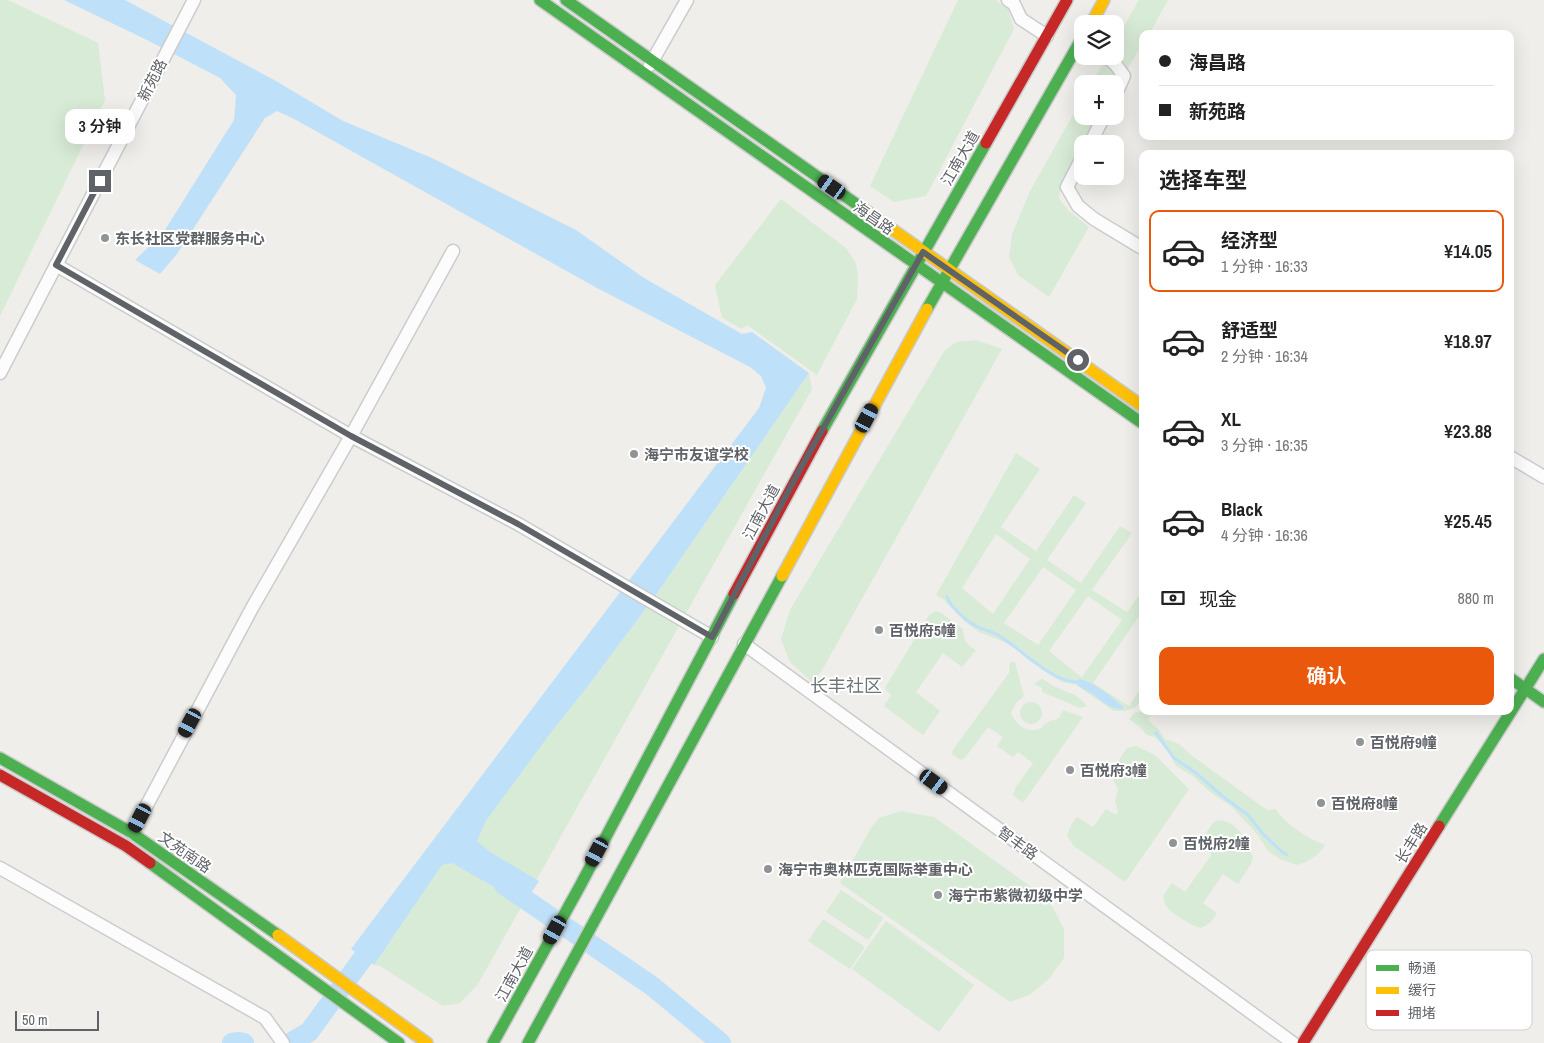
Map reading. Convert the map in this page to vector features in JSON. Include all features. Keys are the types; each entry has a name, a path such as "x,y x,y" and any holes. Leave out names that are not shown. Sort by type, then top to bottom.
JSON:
{"main road":[{"name":"海昌路","path":"540,0 1139,421"},
{"name":"海昌路","path":"566,0 1139,404"},
{"name":"江南大道","path":"493,1043 580,886 799,471 1066,0"},
{"path":"1095,15 1104,0"},
{"path":"528,1043 941,283 1074,53"},
{"name":"长丰路","path":"1514,708 1526,689 1529,676 1544,660"},
{"path":"1529,676 1544,686"},
{"path":"1514,681 1544,702"},
{"name":"长丰路","path":"1303,1043 1510,715"},
{"name":"文苑南路","path":"0,758 132,833 427,1043"},
{"name":"文苑南路","path":"0,775 126,846 399,1043"}],"street":[{"name":"新苑路","path":"0,373 194,0"},
{"path":"644,74 687,0"},
{"path":"1008,0 1014,4 1021,19 1047,36"},
{"path":"1074,173 1067,187 1078,206 1094,219 1139,246"},
{"path":"132,833 252,608 351,436 453,251"},
{"path":"56,265 351,436 518,524 712,637"},
{"path":"1514,460 1544,477"},
{"name":"智丰路","path":"744,644 1293,1043"},
{"path":"0,868 265,1018 283,1043"}],"green space":[{"path":"0,0 8,0 98,43 105,100 0,316"},
{"path":"958,0 995,0 1008,9 1014,29 926,196 894,202 870,186"},
{"path":"1139,0 1168,0 1151,30 1139,30 1139,49 1124,75 1096,75 1102,65 1124,65 1124,26"},
{"path":"1074,113 1074,125 1095,125 1089,135 1074,135 1074,160 1062,181 1059,199 1068,210 1089,227 1049,297 1018,275 1009,257 1012,234 1030,191"},
{"path":"781,199 846,248 856,263 858,275 857,299 817,375 747,325 742,329 722,318 715,285"},
{"path":"976,340 1002,349 813,683 790,662 781,639 790,610 945,350 957,342"},
{"path":"809,373 812,389 478,984 460,1003 443,1006 380,966 374,965 442,865 591,682 653,599"},
{"path":"1016,453 1040,469 1001,527 1036,551 1074,495 1086,503 1047,560 1081,583 1120,526 1132,533 1092,590 1127,612 1139,595 1139,616 1093,683 1129,706 1139,691 1139,702 1136,707 1126,711 1114,711 1076,685 1062,682 1052,676 1027,659 1017,649 979,632 964,621 943,599 936,595","holes":["996,534 1030,559 993,614 962,588","1043,567 1076,590 1038,645 1004,623","1088,596 1122,620 1082,677 1049,651"]},
{"path":"936,611 963,629 966,642 976,650 962,667 943,653 916,692 940,711 923,735 884,706 891,695 885,688 929,615"},
{"path":"1010,662 1015,662 1024,696 1016,703 1011,713 1019,724 1027,729 1036,730 1050,721 1059,718 1063,710 1083,717 1023,803 1013,795 1016,787 1033,763 1018,752 1013,757 997,746 1003,737 988,727 965,758 961,760 953,755 952,751 1009,673"},
{"path":"1042,679 1078,697 1087,706 1080,708 1042,692 1042,688 1034,684"},
{"path":"1031,702 1039,705 1042,713 1039,721 1031,724 1023,721 1020,713 1023,705"},
{"path":"1135,713 1151,715 1148,720 1159,730 1165,739 1179,744 1191,755 1267,810 1275,809 1298,830 1311,839 1325,845 1318,854 1306,862 1297,865 1282,860 1268,851 1258,835 1232,807 1210,792 1194,777 1176,766 1167,749 1155,737 1147,735 1129,719"},
{"path":"1136,746 1155,755 1189,789 1125,882 1074,846 1067,836 1071,825 1077,817 1093,827 1106,809 1116,815 1118,812 1115,801 1118,789 1113,779 1108,776 1127,748"},
{"path":"901,811 934,817 1034,889 1052,906 1064,929 1064,958 1048,980 1029,995 1010,1002 840,883 871,828 879,818"},
{"path":"1218,820 1231,824 1240,832 1253,857 1251,864 1238,884 1223,874 1203,903 1217,913 1210,923 1201,928 1187,922 1171,911 1165,904 1163,896 1172,883 1185,892 1212,854 1198,844 1213,823"},
{"path":"841,890 883,918 868,940 826,912"},
{"path":"823,919 865,947 850,969 808,941"},
{"path":"886,921 974,985 939,1032 852,969"}],"water":[{"path":"64,0 125,0 276,81 343,121 432,158 576,230 644,278 742,334 752,332 809,373 653,599 485,822 477,841 490,852 539,881 524,904 452,863 442,865 374,965 351,949 759,408 766,388 761,376 750,367 597,288 277,111 265,118 177,254 160,274 135,260 163,233 234,120 236,95 220,78"},
{"path":"1079,679 1096,686 1124,708 1108,705 1079,686 1076,682"}],"waterway":[{"path":"947,597 957,611 971,623 999,635 1047,671 1066,680 1076,682"},
{"path":"1156,733 1174,758 1196,773 1248,815 1264,835 1287,855"},
{"path":"504,885 652,986 721,1043"},
{"path":"290,1043 309,1032 379,936"},
{"path":"232,1043 244,1043"}],"traffic: fast":[{"path":"540,0 1139,421"},
{"path":"566,0 869,213"},
{"path":"927,309 1074,52"},
{"path":"822,431 986,143"},
{"path":"528,1043 782,576"},
{"path":"493,1043 580,886 734,594"},
{"path":"1514,707 1544,659"},
{"path":"1514,681 1544,702"},
{"path":"1439,826 1509,715"},
{"path":"0,758 132,833 278,935"},
{"path":"150,863 399,1043"}],"traffic: slow":[{"path":"1096,15 1104,0"},
{"path":"869,213 1139,404"},
{"path":"782,576 927,309"},
{"path":"278,935 427,1043"}],"traffic: jam":[{"path":"986,143 1067,0"},
{"path":"734,594 822,431"},
{"path":"0,775 126,846 150,863"},
{"path":"1303,1043 1439,826"}],"place":[{"name":"东长社区党群服务中心","path":"105,238"},
{"name":"海宁市友谊学校","path":"634,454"},
{"name":"百悦府5幢","path":"879,630"},
{"name":"百悦府9幢","path":"1360,742"},
{"name":"百悦府3幢","path":"1070,770"},
{"name":"百悦府8幢","path":"1321,803"},
{"name":"百悦府2幢","path":"1173,843"},
{"name":"海宁市奥林匹克国际举重中心","path":"768,869"},
{"name":"海宁市紫微初级中学","path":"938,895"}],"district":[{"name":"长丰社区","path":"846,685"}],"route":[{"path":"100,181 56,265 351,436 518,524 712,637 799,471 923,252 1078,360"}]}
